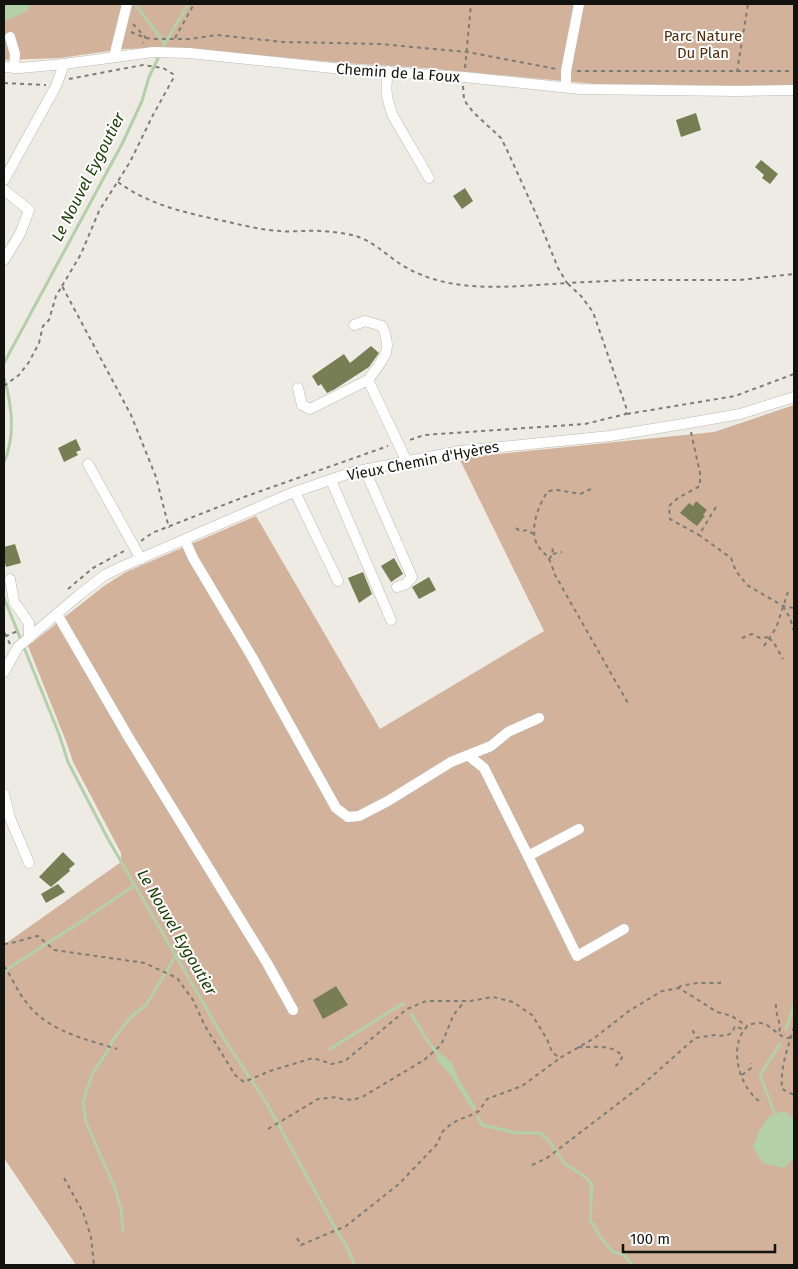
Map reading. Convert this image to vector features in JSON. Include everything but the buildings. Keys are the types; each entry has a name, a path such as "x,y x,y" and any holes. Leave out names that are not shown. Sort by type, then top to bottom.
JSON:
{"street":[{"path":"114,57 127,4"},
{"path":"566,87 566,71 579,4"},
{"path":"9,68 15,54 10,36"},
{"name":"Chemin de la Foux","path":"9,68 64,64 153,52 168,52 289,65 464,77 580,89 794,90"},
{"path":"4,180 56,86 64,64"},
{"path":"388,71 386,96 393,116 429,178"},
{"path":"4,190 29,210 20,234 4,260"},
{"path":"298,388 302,405 310,410 368,380 386,355 388,339 382,326 365,320 354,325"},
{"path":"368,380 407,462"},
{"name":"Vieux Chemin d'Hyères","path":"4,672 18,647 105,575 294,492 353,472 460,451 610,436 740,414 794,397"},
{"path":"88,464 141,559"},
{"path":"365,470 412,577 406,584 396,587"},
{"path":"331,480 391,620"},
{"path":"294,492 338,581"},
{"path":"185,540 193,558 252,657 336,808 348,816 359,816 388,801 451,762 491,746 508,732 539,718"},
{"path":"10,579 14,602 29,623 29,638"},
{"path":"57,614 129,738 267,963 293,1010"},
{"path":"469,756 484,768 577,956 624,929"},
{"path":"4,794 10,818 29,863"},
{"path":"528,856 579,829"}],"path":[{"path":"173,39 177,36 194,4"},
{"path":"471,4 462,89 464,100 473,112 500,138 537,216 558,268 567,283 581,296 593,312 627,410 626,414"},
{"path":"737,72 748,4"},
{"path":"133,23 136,29 146,38"},
{"path":"122,29 146,38 156,39 217,35 283,42 380,44 467,52 566,71 794,72"},
{"path":"4,83 56,86 71,78 133,66 164,68 173,74 174,77 130,162 99,211 81,254 56,296 49,320 43,326 39,343 29,362 15,378 4,386"},
{"path":"118,182 129,190 165,207 189,214 281,232 334,232 354,236 370,241 406,268 456,285 476,287 630,280 740,280 794,274"},
{"path":"62,286 131,416 156,477 169,528"},
{"path":"397,444 424,435 585,424 626,414 735,396 794,374"},
{"path":"689,423 700,473 700,486 678,498 669,506 670,519 699,535 731,558 736,571 747,585 783,606 794,608"},
{"path":"591,489 580,494 558,490 548,491 542,499 534,534 541,552 549,559 555,576 629,705"},
{"path":"699,535 716,507"},
{"path":"516,528 520,531 528,530 534,534"},
{"path":"552,545 553,554"},
{"path":"549,559 553,554 562,552"},
{"path":"764,646 776,628 788,592"},
{"path":"783,606 794,630"},
{"path":"11,634 24,627"},
{"path":"4,632 6,636 4,636"},
{"path":"742,638 752,634 760,638 769,638 783,659"},
{"path":"4,944 12,944 26,938 38,936 54,950 145,963 177,978 192,1000 205,1026 235,1075 244,1082 313,1058 332,1064 345,1062 407,1009 426,1001 465,1001 493,998 513,1002 532,1015 547,1039 552,1052 560,1058"},
{"path":"4,967 26,1002 40,1018 64,1032 116,1049"},
{"path":"297,1238 300,1245 341,1228 399,1184 437,1144 443,1131 450,1125 479,1110 487,1100 522,1086 560,1058 593,1039 630,1011 662,991 697,983 720,983 722,979"},
{"path":"679,988 717,1012 732,1016 747,1026"},
{"path":"268,1129 318,1099 337,1097 353,1100 364,1096 432,1054 442,1045 454,1014 465,1001"},
{"path":"776,1004 776,1012 781,1028 779,1033"},
{"path":"759,1101 751,1094 736,1060 736,1050 744,1030 747,1026 755,1023 765,1024 786,1038 793,1037"},
{"path":"532,1165 551,1155 641,1086 663,1065 698,1039 715,1035 725,1036 732,1032 735,1026 744,1030"},
{"path":"794,1027 793,1037 781,1070 782,1089 794,1095"},
{"path":"693,1030 698,1039"},
{"path":"578,1047 597,1045 617,1050 624,1056 613,1067"},
{"path":"742,1075 752,1068 751,1063"},
{"path":"64,1178 83,1212 90,1237 94,1265"}],"green space":[{"name":"Parc Nature Du Plan","path":"29,4 794,4 794,86 595,84 192,49 123,49 60,58 4,60 4,14"},
{"path":"794,405 794,1265 76,1265 4,1158 4,943 121,862 121,853 73,762 28,646 104,586 126,572 256,516 380,729 544,631 459,458 714,432"}],"shaded area":[{"path":"440,1053 452,1063 458,1078 476,1107 473,1111 450,1074 437,1060 436,1057"},
{"path":"784,1111 794,1119 794,1159 784,1168 763,1163 753,1147 758,1133 768,1117"}],"waterway":[{"path":"4,11 20,4"},
{"name":"Le Nouvel Eygoutier","path":"4,363 122,144 142,101 149,77 165,44 135,4"},
{"path":"165,44 188,4"},
{"name":"Le Nouvel Eygoutier","path":"4,378 12,420 8,452 4,462"},
{"name":"Le Nouvel Eygoutier","path":"4,598 59,734 68,762 108,839 224,1039 266,1102 346,1246 354,1265"},
{"path":"4,971 135,885"},
{"path":"123,1232 121,1209 116,1191 86,1122 83,1102 92,1074 114,1038 132,1016 146,1005 176,955"},
{"path":"330,1049 402,1004 404,1005"},
{"path":"786,1029 794,1006"},
{"path":"411,1014 429,1043 440,1056"},
{"path":"775,1114 760,1075 780,1044"},
{"path":"478,1117 482,1125 517,1133 540,1133 548,1140 565,1164 584,1176 592,1185 590,1220 601,1238 613,1252 624,1255 633,1265"}]}
